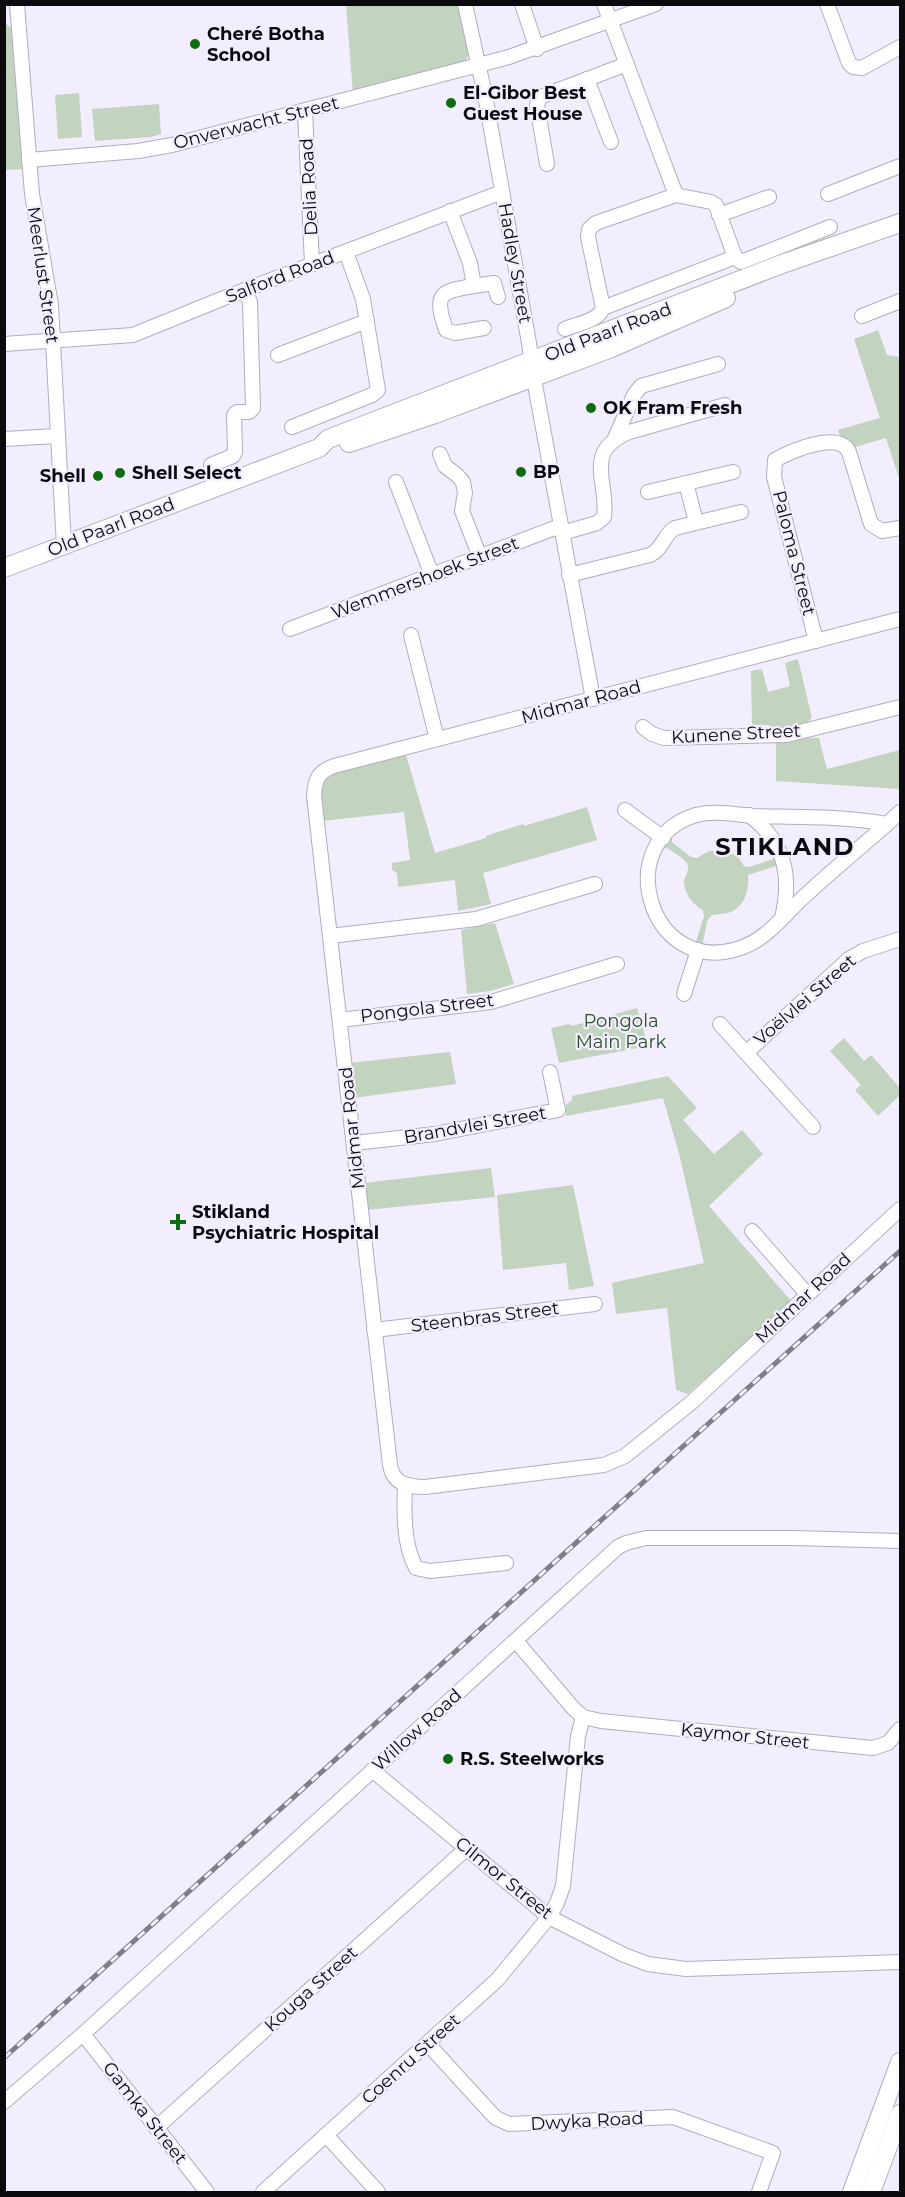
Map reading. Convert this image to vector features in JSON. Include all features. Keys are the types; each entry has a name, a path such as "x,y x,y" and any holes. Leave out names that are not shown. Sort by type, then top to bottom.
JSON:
{"main road":[{"name":"Old Paarl Road","path":"4,568 319,448 332,449 364,438 782,264 900,224"},
{"name":"Old Paarl Road","path":"533,369 642,336 757,285 900,236"},
{"path":"852,2193 900,2062"},
{"path":"871,2193 900,2114"}],"street":[{"name":"Hadley Street","path":"465,4 479,66 593,699"},
{"path":"522,4 537,49"},
{"path":"604,4 676,195"},
{"name":"Onverwacht Street","path":"29,160 160,147 479,66 537,49 656,4"},
{"path":"827,4 849,63 853,67 862,68 900,46"},
{"name":"Meerlust Street","path":"13,13 34,207 47,277 53,341 64,546"},
{"path":"547,164 538,100 542,96 627,64"},
{"path":"587,79 611,142"},
{"name":"Delia Road","path":"305,110 312,264"},
{"path":"828,194 900,166"},
{"name":"Salford Road","path":"4,344 133,335 502,192"},
{"path":"565,329 602,312 588,237 589,229 596,223 676,195 712,202 735,257 741,262 830,228"},
{"path":"719,215 769,197"},
{"path":"450,211 471,266 474,286"},
{"path":"292,426 377,392 379,385 360,288 346,252"},
{"path":"603,308 735,257"},
{"path":"484,328 453,333 445,328 442,295 449,290 494,283 498,297"},
{"path":"211,465 234,455 234,415 237,412 249,412 253,407 250,302 245,290"},
{"path":"862,316 900,302"},
{"path":"278,356 367,321"},
{"path":"615,438 639,387 718,364"},
{"path":"615,438 628,432 725,405"},
{"path":"4,439 57,436"},
{"name":"Wemmershoek Street","path":"290,629 480,557 561,530 597,523 604,517 600,467 603,455 615,438"},
{"name":"Paloma Street","path":"816,641 774,477 775,460 788,453 830,441 842,443 849,452 871,524 882,531 900,528"},
{"path":"440,454 445,466 463,482 465,494 462,511 480,557"},
{"path":"648,492 734,472"},
{"path":"396,482 432,575"},
{"path":"686,483 696,522"},
{"path":"569,575 650,555 657,551 671,530 741,512"},
{"name":"Midmar Road","path":"900,619 334,766 322,770 318,775 314,796 391,1470 394,1477 405,1485 425,1487 447,1485 595,1467 614,1462 625,1456 692,1402 900,1209"},
{"path":"411,635 437,739"},
{"name":"Kunene Street","path":"643,727 652,734 664,738 787,735 900,707"},
{"path":"625,810 663,838"},
{"path":"887,824 857,820 718,812 696,815 677,825 663,838 652,856 647,877 648,895 653,910 672,936 698,950 720,952 738,949 765,934 806,895 887,824 900,812"},
{"path":"749,815 773,838 785,868 786,899 782,918"},
{"path":"330,936 476,919 595,884"},
{"name":"Voëlvlei Street","path":"746,1053 849,960 863,951 900,939"},
{"path":"684,994 698,950"},
{"name":"Pongola Street","path":"340,1020 491,1002 617,964"},
{"name":"Voëlvlei Street","path":"720,1024 813,1127"},
{"name":"Brandvlei Street","path":"354,1143 435,1134 558,1110 550,1072"},
{"path":"752,1232 807,1294"},
{"name":"Steenbras Street","path":"374,1330 595,1304"},
{"path":"405,1485 405,1516 410,1554 416,1568 430,1571 506,1563"},
{"name":"Willow Road","path":"4,2102 83,2034 618,1547 646,1538 900,1541"},
{"path":"516,1641 583,1717"},
{"name":"Kaymor Street","path":"583,1717 601,1722 873,1748 888,1743 900,1730"},
{"name":"Coenru Street","path":"263,2193 497,1980 549,1917 562,1891 578,1736 583,1717"},
{"name":"Cilmor Street","path":"372,1770 549,1917 624,1955 667,1968 701,1969 900,1962"},
{"name":"Kouga Street","path":"156,2128 466,1849"},
{"name":"Gamka Street","path":"83,2034 207,2193"},
{"name":"Dwyka Road","path":"428,2044 496,2118 509,2124 673,2117 773,2153 759,2193"},
{"path":"326,2135 378,2193"}],"green space":[{"path":"346,5 459,5 469,53 465,63 353,94"},
{"path":"5,23 13,33 24,169 5,170"},
{"path":"79,93 82,137 58,139 55,95"},
{"path":"159,104 161,134 151,137 95,141 92,109"},
{"path":"878,330 887,355 900,357 900,481 886,438 852,448 841,439 838,430 880,418 854,339"},
{"path":"798,659 812,718 804,724 793,726 752,725 751,671 762,669 768,692 790,686 785,663"},
{"path":"819,738 827,769 900,750 900,789 776,781 776,743"},
{"path":"403,753 406,755 435,853 523,824 524,826 587,807 597,840 483,873 491,904 458,911 455,880 398,887 397,873 392,870 392,863 410,860 404,812 322,821 320,786 329,774"},
{"path":"672,837 672,842 691,857 697,858 709,851 726,851 738,857 744,866 749,867 773,859 775,855 782,867 776,866 748,875 747,892 742,903 728,913 712,915 707,921 702,947 695,945 704,916 703,910 693,902 686,891 684,882 687,863 667,848 663,849"},
{"path":"495,923 514,984 490,991 467,994 461,930"},
{"name":"Pongola Main Park","path":"637,1008 648,1046 559,1063 551,1028 570,1024 572,1026"},
{"path":"844,1038 864,1061 871,1055 900,1088 900,1095 878,1116 855,1090 861,1085 830,1051"},
{"path":"450,1052 456,1084 354,1098 349,1063"},
{"path":"668,1076 697,1108 683,1120 714,1154 742,1130 763,1154 709,1206 792,1302 688,1394 676,1390 667,1308 616,1314 612,1283 704,1263 680,1157 663,1098 566,1116 566,1105 572,1100 572,1096"},
{"path":"491,1168 495,1197 366,1210 364,1183"},
{"path":"573,1185 594,1286 569,1290 566,1263 503,1270 497,1195"}],"railway":[{"path":"4,2058 900,1251"}],"place":[{"name":"Cheré Botha School","path":"195,44"},
{"name":"El-Gibor Best Guest House","path":"451,103"},
{"name":"OK Fram Fresh","path":"591,408"},
{"name":"BP","path":"521,472"},
{"name":"Shell Select","path":"120,473"},
{"name":"Shell","path":"98,476"},
{"name":"Stikland Psychiatric Hospital","path":"178,1222"},
{"name":"R.S. Steelworks","path":"448,1759"}],"district":[{"name":"STIKLAND","path":"785,846"}]}
